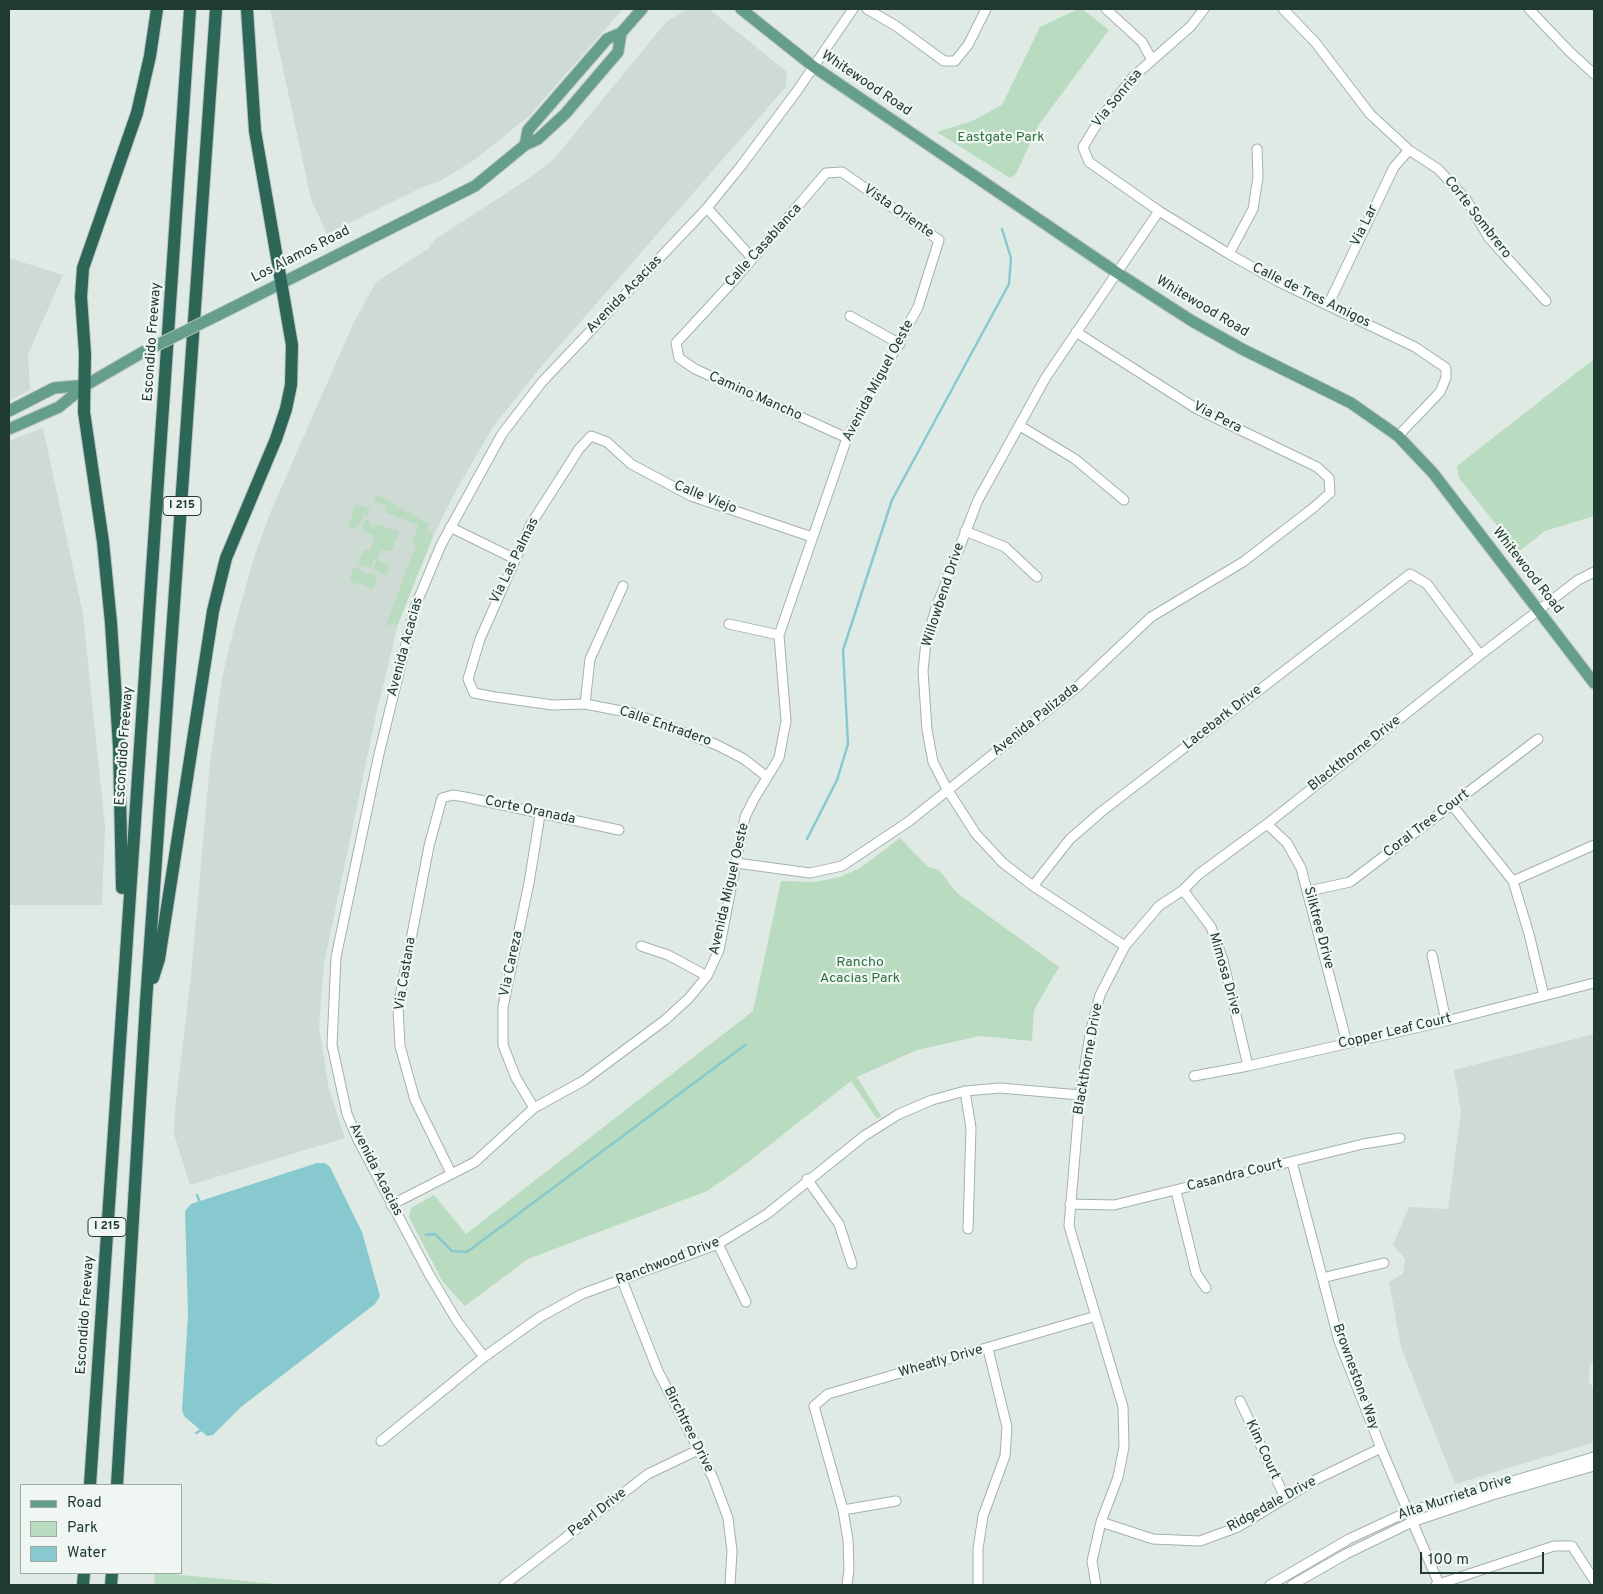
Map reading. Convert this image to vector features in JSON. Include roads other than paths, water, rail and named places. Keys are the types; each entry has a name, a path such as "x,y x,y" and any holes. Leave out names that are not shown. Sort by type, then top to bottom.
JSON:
{"highway":[{"path":"124,969 119,754 112,632 103,542 84,412 86,385 80,297 83,268 138,113 150,56 157,9"},
{"name":"Escondido Freeway","path":"90,1484 190,9"},
{"name":"I 215","path":"117,1484 146,1002 216,9"},
{"path":"146,1002 159,959 213,611 226,558 276,439 291,385 292,345 255,132 247,9"}],"main road":[{"name":"Los Alamos Road","path":"525,145 528,130 606,39 621,33 642,9"},
{"name":"Whitewood Road","path":"741,9 814,67 1116,272 1234,344 1351,403 1398,436 1433,473 1594,683"},
{"name":"Los Alamos Road","path":"9,429 59,407 86,385 143,352 475,186 525,145 538,139 565,114 618,52 621,33"},
{"name":"Los Alamos Road","path":"9,411 54,388 86,385"}],"street":[{"name":"Avenida Acacias","path":"484,1357 457,1321 391,1204 358,1140 347,1114 332,1045 336,957 400,664 415,607 450,527 502,434 542,382 707,208 741,166 814,67 853,9"},
{"path":"867,9 896,26 944,61 955,61 968,45 986,9"},
{"path":"1106,9 1142,42 1152,60"},
{"name":"Via Sonrisa","path":"1105,172 1089,162 1083,147 1119,94 1133,77 1191,26 1204,9"},
{"name":"Corte Sombrero","path":"1283,9 1316,42 1370,114 1409,150 1438,169 1466,199 1488,238 1546,301"},
{"path":"1529,9 1594,74"},
{"path":"1229,254 1253,210 1258,177 1257,149"},
{"name":"Via Lar","path":"1328,306 1394,167 1409,150"},
{"name":"Calle Casablanca","path":"676,343 826,173 842,172 858,184"},
{"name":"Calle de Tres Amigos","path":"1105,172 1159,211 1229,254 1279,282 1415,347 1446,368 1446,378 1440,392 1398,436"},
{"name":"Vista Oriente","path":"858,184 939,240"},
{"path":"707,208 752,258"},
{"name":"Willowbend Drive","path":"1125,946 1033,886 1003,863 976,834 947,789 933,762 927,730 923,671 926,642 965,531 978,500 1046,377 1159,211"},
{"name":"Avenida Miguel Oeste","path":"391,1204 421,1191 451,1173 475,1162 534,1108 583,1081 665,1020 689,998 707,976 719,950 745,817 766,777 779,758 786,721 779,635 847,438 900,344 918,307 939,240"},
{"path":"850,316 900,344"},
{"name":"Via Pera","path":"1076,332 1197,409 1317,467 1329,478 1330,493 1313,508"},
{"name":"Camino Mancho","path":"676,343 679,358 694,369 847,438"},
{"path":"1020,426 1075,459 1124,500"},
{"name":"Via Las Palmas","path":"495,697 474,693 468,679 480,639 515,559 531,524 579,449 591,436 607,442"},
{"name":"Calle Viejo","path":"607,442 631,464 690,496 812,537"},
{"name":"Avenida Palizada","path":"736,863 810,873 842,866 908,822 1076,688 1151,617 1242,562 1313,508"},
{"path":"450,527 515,559"},
{"path":"965,531 1005,547 1037,577"},
{"name":"Blackthorne Drive","path":"1096,1585 1092,1560 1102,1522 1118,1477 1124,1447 1123,1407 1069,1226 1080,1095 1091,1029 1100,995 1125,946 1159,906 1267,824 1480,655 1578,580 1594,572"},
{"name":"Lacebark Drive","path":"1033,886 1070,838 1101,812 1388,589 1410,574 1427,584 1480,655"},
{"path":"586,704 590,659 623,586"},
{"path":"729,624 779,635"},
{"name":"Calle Entradero","path":"495,697 553,705 586,704 632,714 717,745 744,759 766,777"},
{"name":"Coral Tree Court","path":"1309,891 1350,882 1538,739"},
{"name":"Corte Oranada","path":"442,798 453,795 465,797 540,815 619,830"},
{"name":"Via Castana","path":"442,798 429,846 398,1007 400,1046 415,1100 451,1173"},
{"path":"1452,805 1513,881 1530,934 1544,996"},
{"name":"Via Careza","path":"534,1108 516,1078 503,1045 503,1008 529,883 540,815"},
{"name":"Silktree Drive","path":"1267,824 1287,843 1301,868 1309,891 1346,1043"},
{"path":"1513,881 1594,845"},
{"name":"Mimosa Drive","path":"1182,890 1211,927 1223,960 1248,1066"},
{"path":"641,946 668,955 707,976"},
{"path":"1432,954 1446,1021"},
{"name":"Copper Leaf Court","path":"1194,1076 1248,1066 1446,1021 1594,983"},
{"name":"Ranchwood Drive","path":"381,1440 484,1357 540,1317 582,1294 718,1244 767,1214 807,1179 864,1136 899,1114 932,1100 965,1091 1000,1088 1080,1095"},
{"path":"965,1091 971,1128 968,1228"},
{"name":"Casandra Court","path":"1070,1204 1114,1205 1363,1144 1400,1138"},
{"name":"Brownestone Way","path":"1292,1162 1339,1341 1437,1584"},
{"path":"807,1179 839,1224 852,1264"},
{"path":"1176,1191 1196,1273 1206,1288"},
{"path":"718,1244 746,1302"},
{"path":"1322,1278 1384,1263"},
{"name":"Birchtree Drive","path":"622,1280 658,1371 713,1478 728,1518 732,1551 730,1585"},
{"name":"Wheatly Drive","path":"844,1510 814,1406 828,1394 988,1349 1096,1316"},
{"path":"978,1585 978,1549 983,1516 1004,1456 1007,1426 988,1349"},
{"name":"Kim Court","path":"1240,1401 1285,1498"},
{"name":"Ridgedale Drive","path":"1102,1522 1153,1539 1200,1541 1238,1527 1285,1498 1381,1448"},
{"name":"Pearl Drive","path":"504,1585 648,1474 698,1450"},
{"name":"Alta Murrieta Drive","path":"1270,1585 1349,1539 1407,1512 1594,1457"},
{"name":"Alta Murrieta Drive","path":"1292,1585 1346,1554 1412,1522 1492,1495 1594,1466"},
{"path":"847,1585 849,1555 844,1510 896,1501"},
{"path":"1437,1584 1554,1546 1572,1546 1594,1580"}],"water":[{"path":"317,1163 325,1163 330,1167 362,1232 380,1296 375,1304 241,1407 213,1435 207,1436 184,1416 182,1410 188,1315 185,1211 191,1204"}],"waterway":[{"path":"807,839 837,780 848,744 843,650 892,500 1009,284 1011,258 1002,229"},
{"path":"426,1235 435,1234 452,1251 467,1252 745,1045"},
{"path":"197,1195 200,1203"},
{"path":"196,1433 203,1429"}],"park label":[{"name":"Eastgate Park","path":"1001,138"},
{"name":"Rancho Acacias Park","path":"860,972"}]}
